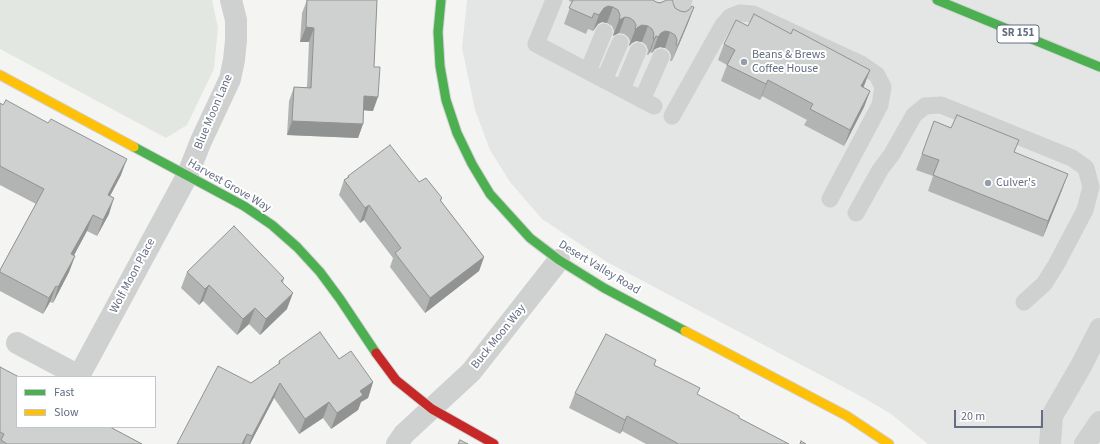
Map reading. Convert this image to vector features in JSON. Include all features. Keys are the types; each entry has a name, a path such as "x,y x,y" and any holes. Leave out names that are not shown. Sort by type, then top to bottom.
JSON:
{"street":[{"name":"Blue Moon Lane","path":"187,176 201,141 230,79 236,40 236,20 231,0"},
{"name":"Desert Valley Road","path":"441,0 438,32 440,66 446,100 457,133 472,164 490,194 530,238 559,260 604,288 847,416 888,444"},
{"name":"SR 151","path":"936,0 1100,67"},
{"name":"Harvest Grove Way","path":"0,75 244,206 272,225 297,247 320,272 340,299 382,363 396,380 432,409 494,444"},
{"name":"Wolf Moon Place","path":"81,376 187,176"},
{"name":"Buck Moon Way","path":"397,444 404,434 471,372 559,260"},
{"path":"1050,444 1052,416 1081,366 1100,329"},
{"name":"Wolf Moon Place","path":"17,343 78,376"},
{"path":"1085,444 1100,422"}],"lane":[{"path":"554,0 536,44 648,103 661,57"},
{"path":"677,18 684,0"},
{"path":"672,116 723,25 730,17 740,12 753,14 861,64 877,75 883,87 880,105 830,199"},
{"path":"588,71 604,32"},
{"path":"604,80 620,43"},
{"path":"622,90 638,51"},
{"path":"856,214 880,170 892,154 914,115 925,106 941,105 1072,158 1086,168 1091,187 1085,210 1044,284 1024,302"}],"shaded area":[{"path":"0,0 212,0 218,28 214,69 187,125 166,138 0,49"},
{"path":"467,0 1100,0 1100,444 928,444 891,414 866,399 607,262 542,219 510,182 490,150 475,110 462,48"}],"building":[{"path":"307,0 377,0 374,67 380,67 378,97 364,96 363,124 292,121 294,87 311,88 314,28 306,27"},
{"path":"573,0 653,0 660,3 667,0 673,0 675,8 680,11 685,12 692,6 694,7 678,45 676,45 677,40 675,35 670,32 665,31 653,39 654,34 652,29 648,26 642,25 635,30 636,25 634,21 625,17 619,20 620,15 618,10 613,7 608,6 604,8 599,15 594,13 592,18 569,8"},
{"path":"754,14 791,34 793,29 870,70 861,86 870,91 850,130 810,109 813,104 768,80 766,84 727,65 735,50 724,44 736,20 748,26"},
{"path":"6,100 48,123 51,119 127,159 108,195 114,198 103,220 93,215 71,254 75,256 58,287 56,286 49,298 0,272 44,189 0,166 0,103 3,105"},
{"name":"Culver's","path":"957,115 1019,140 1014,152 1068,174 1048,221 933,175 939,160 922,154 934,121 951,128"},
{"path":"390,145 419,182 426,178 442,198 440,200 484,257 430,298 395,253 401,248 369,205 365,208 344,180"},
{"path":"234,226 284,278 281,281 293,293 266,319 255,308 243,319 209,285 205,289 187,272"},
{"path":"320,332 339,359 351,351 373,382 360,391 363,395 337,413 329,402 305,419 280,383 252,436 247,434 242,444 177,444 218,366 251,383"},
{"path":"606,334 656,360 654,365 700,388 697,394 789,444 677,444 627,416 625,420 575,393"},
{"path":"0,367 17,376 16,428 112,428 142,444 7,444 1,440 4,434 0,432"},
{"path":"460,440 468,444 458,444"}],"traffic: fast":[{"path":"441,0 438,32 440,66 446,100 457,133 472,164 490,194 530,238 559,260 604,288 685,331"},
{"path":"937,0 1100,67"},
{"path":"134,147 244,206 272,225 297,247 320,272 376,353"}],"traffic: slow":[{"path":"0,75 134,147"},
{"path":"685,331 847,416 889,444"}],"traffic: jam":[{"path":"376,353 396,380 432,409 494,444"}],"place":[{"name":"Beans & Brews Coffee House","path":"744,62"},
{"name":"Culver's","path":"988,183"}]}
